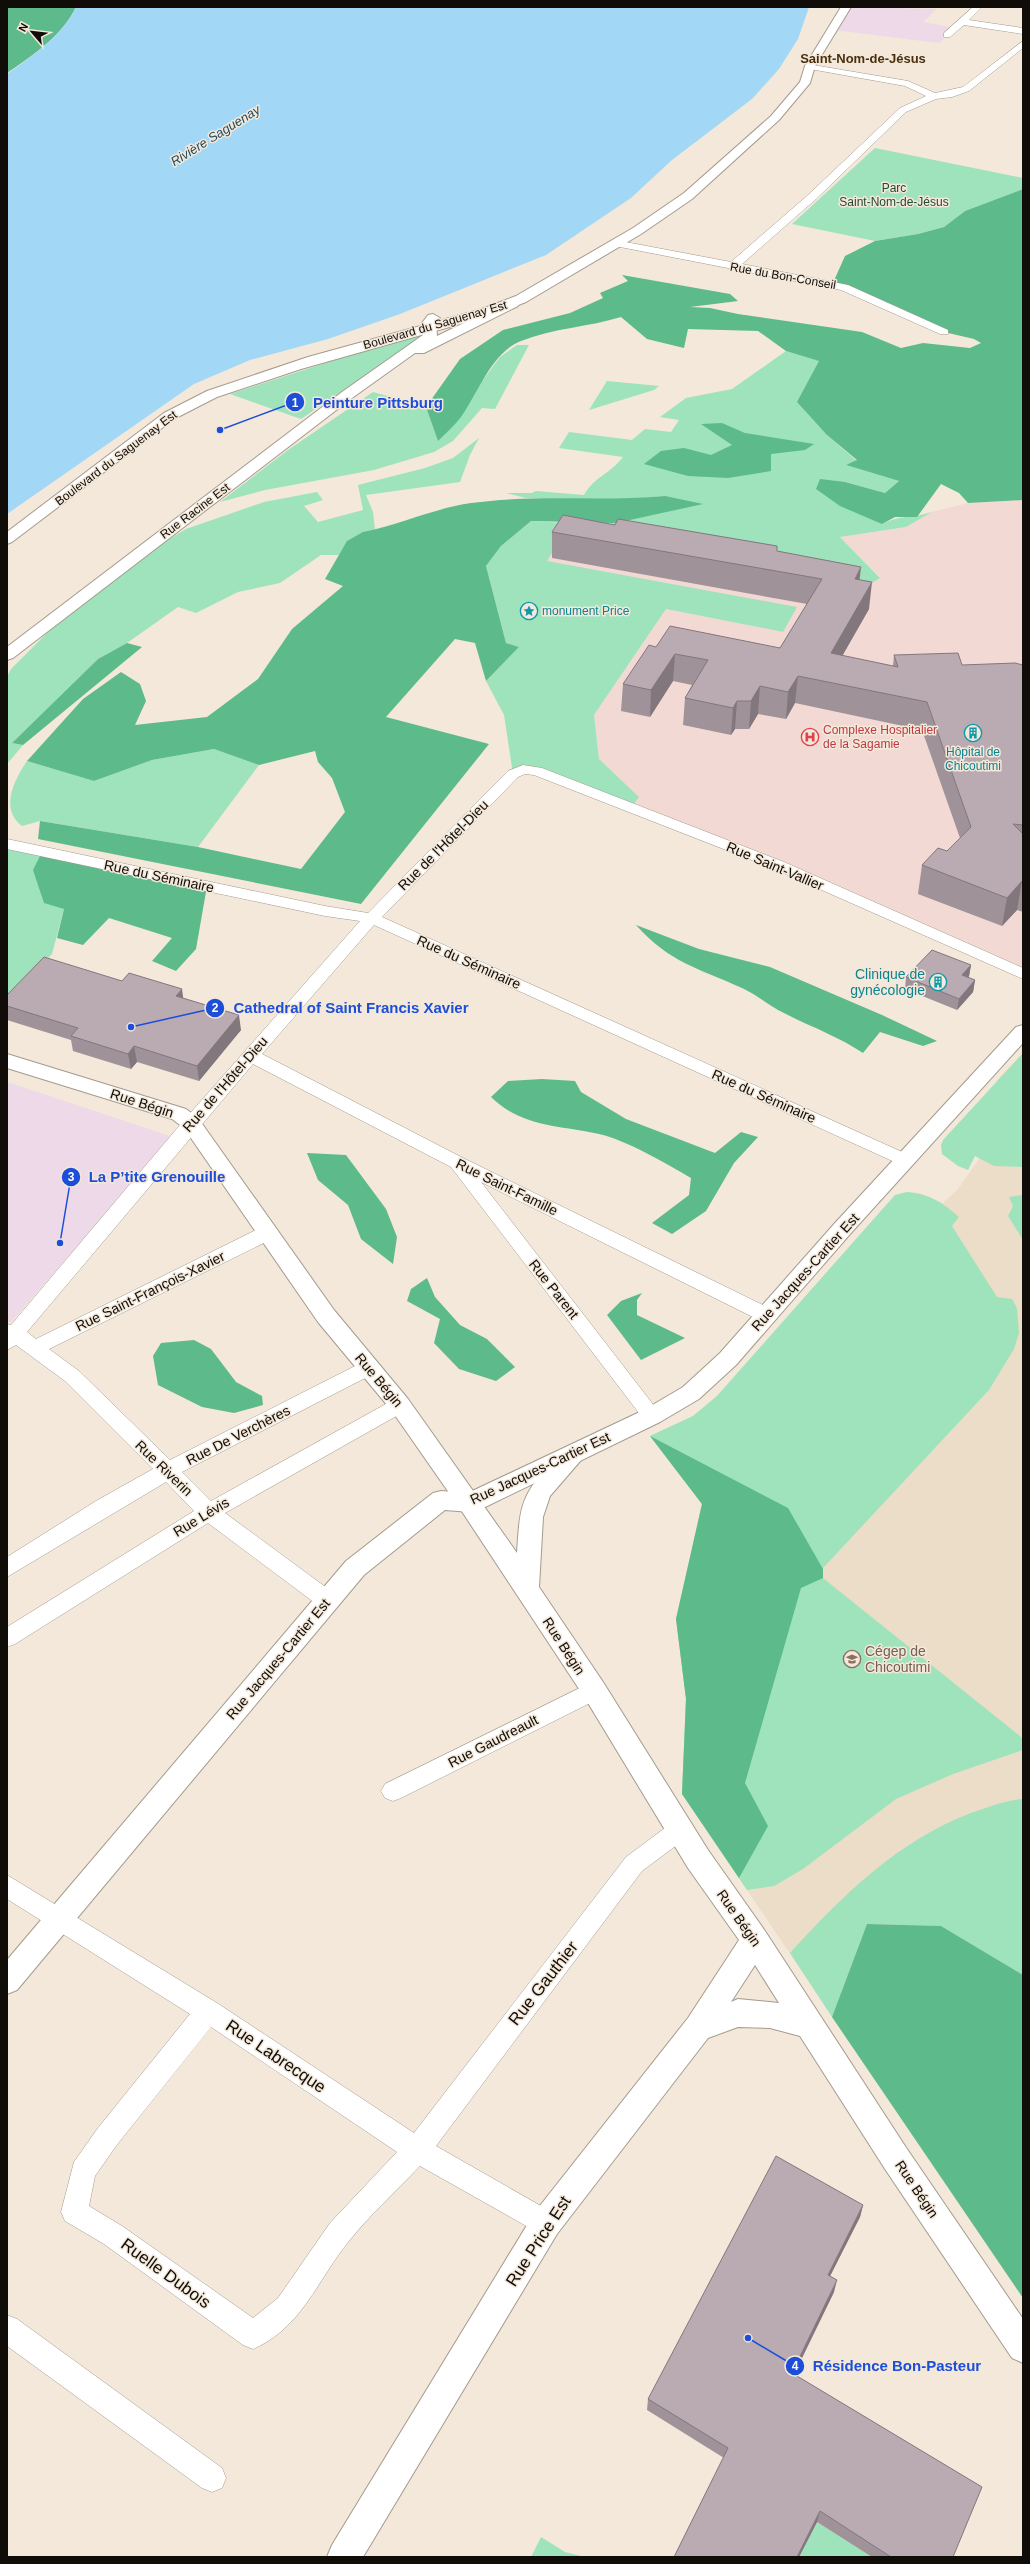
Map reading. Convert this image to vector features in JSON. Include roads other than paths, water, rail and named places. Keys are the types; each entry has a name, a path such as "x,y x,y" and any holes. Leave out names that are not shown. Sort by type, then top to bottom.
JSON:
{"main road":[{"name":"Boulevard du Saguenay Est","path":"432,323 487,312 521,299 611,246 688,196 775,118 805,83 810,66 846,7"},
{"name":"Boulevard du Saguenay Est","path":"7,539 169,416 212,394 432,323 611,246"},
{"name":"Rue Racine Est","path":"384,369 521,299"},
{"name":"Rue Racine Est","path":"7,655 16,646 430,336 432,323"},
{"name":"Rue Jacques-Cartier Est","path":"7,1980 355,1568 441,1500 470,1503 652,1416 691,1393 728,1359 905,1160 1023,1031"},
{"name":"Rue Bégin","path":"7,1061 179,1114 191,1123 326,1316 400,1405 470,1503 594,1690 681,1829 698,1859 755,1940 808,2024 1023,2347"},
{"path":"527,1588 531,1517 539,1492 574,1453"},
{"name":"Rue Price Est","path":"344,2557 546,2223 698,2028 755,1940"},
{"path":"698,2028 738,2013 770,2014 808,2024"}],"street":[{"path":"947,35 978,7"},
{"path":"963,22 1023,31"},
{"path":"732,266 812,197 903,110 934,96 952,94 966,89 1023,44"},
{"path":"810,66 908,84 934,96"},
{"name":"Rue du Bon-Conseil","path":"611,246 732,266 844,287 944,332"},
{"name":"Rue de l'Hôtel-Dieu","path":"9,1336 250,1055 372,918 513,774 523,769"},
{"name":"Rue Saint-Vallier","path":"523,769 537,771 778,865 1023,974"},
{"name":"Rue du Séminaire","path":"7,844 325,911 372,918 905,1160"},
{"name":"Rue Saint-Famille","path":"250,1055 457,1162 766,1316"},
{"name":"Rue Parent","path":"457,1162 652,1416"},
{"name":"Rue Saint-François-Xavier","path":"34,1348 267,1233"},
{"name":"Rue Riverin","path":"9,1336 34,1348 72,1376 209,1512 327,1600"},
{"name":"Rue De Verchères","path":"7,1568 103,1507 168,1471 368,1368"},
{"name":"Rue Lévis","path":"7,1638 209,1512 400,1405"},
{"name":"Rue Gaudreault","path":"393,1791 594,1690"},
{"name":"Rue Gauthier","path":"417,2150 634,1864 681,1829"},
{"name":"Rue Labrecque","path":"7,1886 208,2011 417,2150 546,2223"},
{"name":"Ruelle Dubois","path":"208,2011 107,2137 83,2171 74,2212 113,2235 253,2335 288,2308 339,2232 417,2150"},
{"path":"7,2330 212,2478"}],"water":[{"name":"Rivière Saguenay","path":"76,7 809,7 798,39 779,69 752,99 672,160 631,198 546,255 400,314 328,339 250,360 194,384 7,514 7,74 46,45 63,27"}],"place":[{"name":"Peinture Pittsburg","path":"220,430"},
{"name":"monument Price","path":"529,611"},
{"name":"Hôpital de Chicoutimi","path":"973,733"},
{"name":"Complexe Hospitalier de la Sagamie","path":"810,737"},
{"name":"Clinique de gynécologie","path":"938,982"},
{"name":"Cathedral of Saint Francis Xavier","path":"131,1027"},
{"name":"La P’tite Grenouille","path":"60,1243"},
{"name":"Cégep de Chicoutimi","path":"852,1659"},
{"name":"Résidence Bon-Pasteur","path":"748,2338"}],"district":[{"name":"Saint-Nom-de-Jésus","path":"863,58"}],"park label":[{"name":"Parc Saint-Nom-de-Jésus","path":"894,195"}]}
